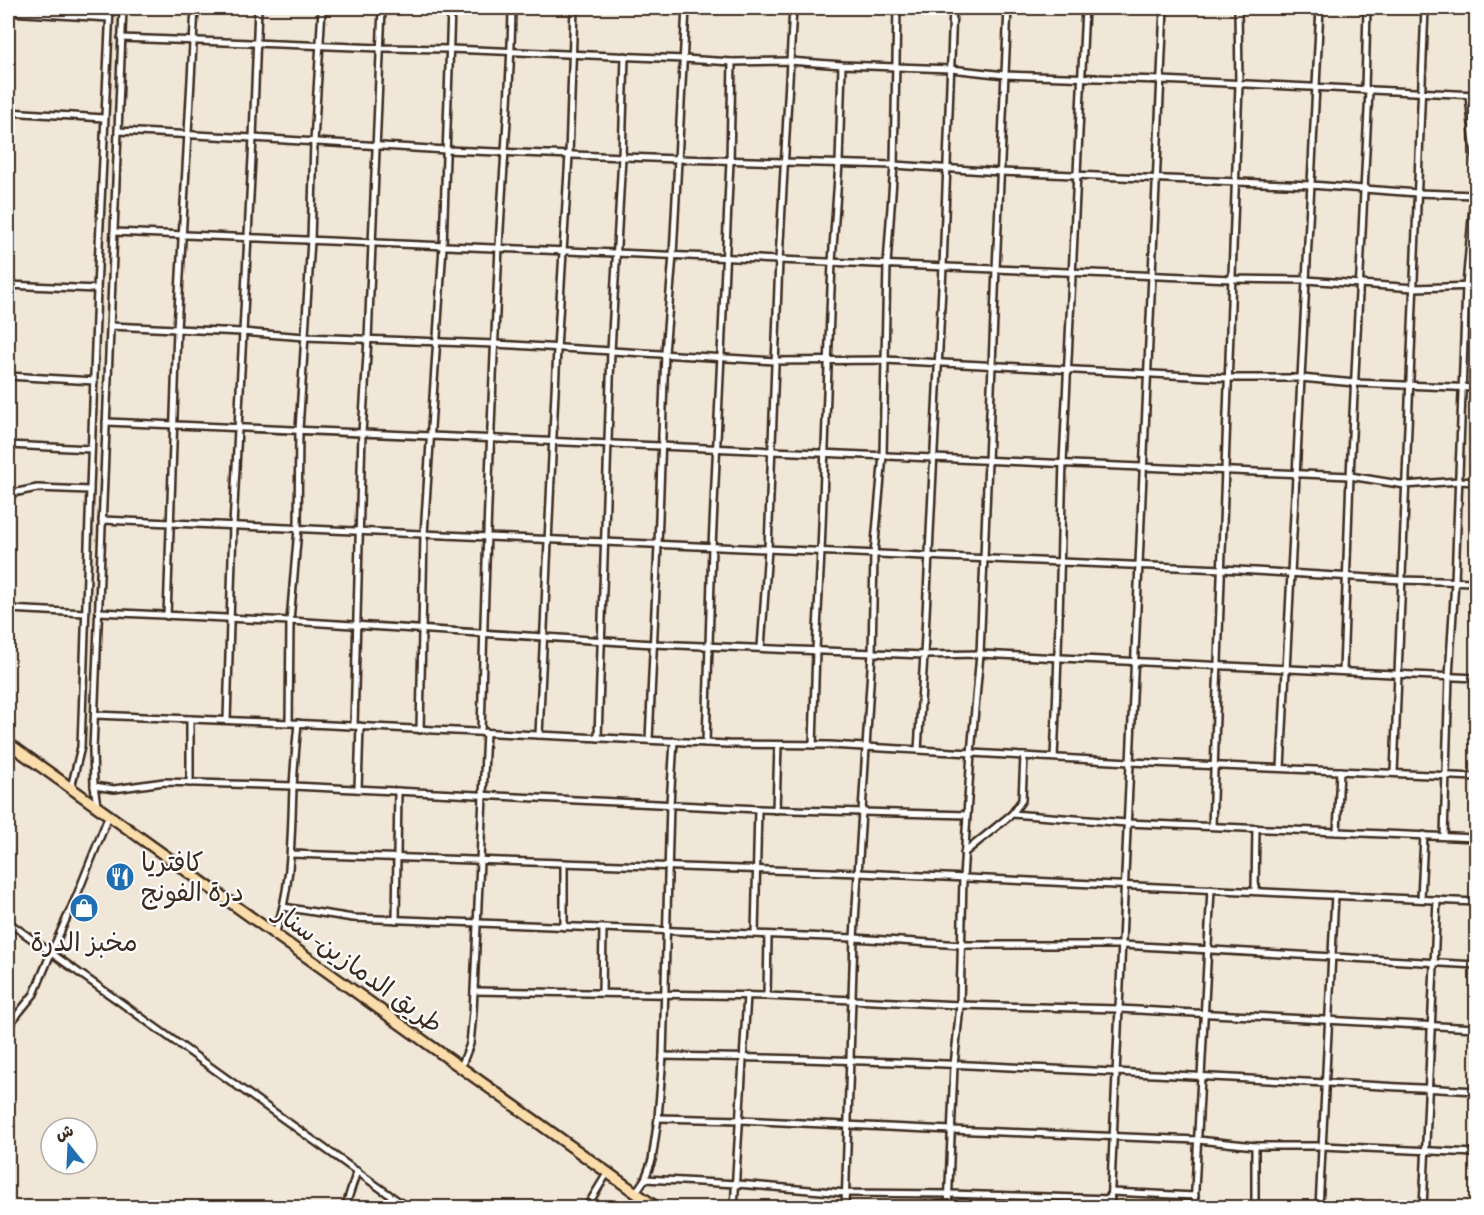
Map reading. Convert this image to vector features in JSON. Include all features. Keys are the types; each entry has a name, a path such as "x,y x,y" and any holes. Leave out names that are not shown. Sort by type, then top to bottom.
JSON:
{"highway":[{"name":"طريق الدمازين-سنار","path":"8,743 657,1208"}],"street":[{"path":"71,788 81,747 97,289 110,8"},
{"path":"97,807 94,786 94,715 123,8"},
{"path":"167,616 177,329 195,8"},
{"path":"227,720 233,526 258,8"},
{"path":"288,723 290,621 298,529 299,430 322,8"},
{"path":"358,789 357,626 362,433 382,8"},
{"path":"420,730 424,534 443,246 451,8"},
{"path":"461,1067 470,1044 474,991 483,795 486,537 512,8"},
{"path":"539,735 557,349 569,155 574,8"},
{"path":"649,740 665,353 673,255 686,8"},
{"path":"761,648 768,549 779,260 793,8"},
{"path":"845,1208 854,938 872,653 874,554 883,456 887,264 894,165 897,8"},
{"path":"918,750 934,458 953,8"},
{"path":"948,1208 954,1065 960,1005 964,852 980,654 1008,8"},
{"path":"1054,757 1059,658 1063,463 1085,8"},
{"path":"1110,1208 1164,8"},
{"path":"1212,826 1236,181 1239,84 1238,8"},
{"path":"1281,768 1320,8"},
{"path":"1343,671 1364,189 1367,8"},
{"path":"1395,773 1425,8"},
{"path":"8,12 110,18"},
{"path":"121,38 450,49 732,62 789,61 951,69 1005,75 1476,95"},
{"path":"597,738 603,542 625,57"},
{"path":"706,743 732,62"},
{"path":"813,745 842,65"},
{"path":"1469,95 1476,164"},
{"path":"8,112 104,118"},
{"path":"118,131 446,150 894,165 1001,172 1236,181 1475,196"},
{"path":"1444,836 1466,286 1476,187"},
{"path":"114,231 1232,279 1306,280 1414,288 1476,286"},
{"path":"8,285 97,289"},
{"path":"110,326 305,337 495,344 775,361 885,360 992,367 1229,378 1301,378 1476,388"},
{"path":"8,376 94,381"},
{"path":"106,422 1350,476 1405,485 1476,483"},
{"path":"8,445 91,449"},
{"path":"8,494 37,488 90,490"},
{"path":"102,520 1476,582"},
{"path":"8,609 85,612"},
{"path":"99,612 290,621 653,644 924,655 980,654 1476,678"},
{"path":"94,715 706,743 867,747 1130,762 1476,777"},
{"path":"190,718 190,783"},
{"path":"275,934 283,908 291,854 298,723"},
{"path":"636,1192 645,1179 652,1160 658,1118 666,994 670,804 674,741"},
{"path":"776,810 778,744"},
{"path":"964,852 1012,814 1022,800 1024,756"},
{"path":"1337,832 1340,771"},
{"path":"94,786 114,789 164,782 293,786 776,810 967,816"},
{"path":"396,920 398,791"},
{"path":"755,934 758,809"},
{"path":"1012,814 1127,823 1476,838"},
{"path":"8,1026 34,994 109,815"},
{"path":"1255,891 1256,828"},
{"path":"1421,899 1424,836"},
{"path":"291,854 859,873 1476,902"},
{"path":"564,863 564,927"},
{"path":"1194,1208 1211,889"},
{"path":"1319,1208 1335,895"},
{"path":"1423,1208 1437,900"},
{"path":"283,908 353,918 854,938 962,945 1122,945 1476,965"},
{"path":"8,922 408,1208"},
{"path":"602,993 603,928"},
{"path":"767,996 768,935"},
{"path":"474,991 747,995 960,1005 1119,1009 1476,1028"},
{"path":"734,1208 747,995"},
{"path":"663,1056 954,1065 1476,1091"},
{"path":"658,1118 1113,1136 1198,1140 1255,1146 1322,1146 1476,1153"},
{"path":"1255,1146 1255,1208"},
{"path":"345,1208 357,1172"},
{"path":"586,1208 608,1172"},
{"path":"645,1179 846,1193 1111,1200"},
{"path":"1111,1192 1195,1196"}],"place":[{"name":"كافتريا درة الفونج","path":"120,877"},
{"name":"مخبز الدرة","path":"84,908"}]}
